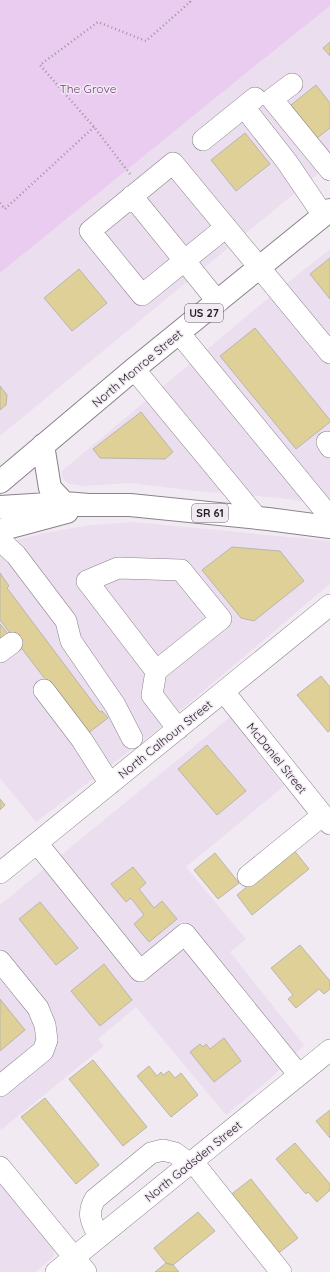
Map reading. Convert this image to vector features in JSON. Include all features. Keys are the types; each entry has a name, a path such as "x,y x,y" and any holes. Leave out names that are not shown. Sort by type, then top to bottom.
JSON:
{"main road":[{"name":"North Monroe Street","path":"0,482 134,369 327,213"},
{"path":"44,445 50,488 64,503"},
{"name":"SR 61","path":"0,507 64,503 89,505 130,505 330,527"},
{"name":"SR 61","path":"0,530 89,505"}],"street":[{"path":"292,84 272,99 330,170"},
{"path":"202,140 250,102 287,162 327,213"},
{"path":"226,227 142,295 90,231 173,163 226,227 259,268 330,353"},
{"path":"137,192 184,260 218,302"},
{"path":"179,333 326,507"},
{"path":"134,369 257,518"},
{"path":"0,540 16,555 66,621 71,641 115,705 132,738"},
{"path":"156,671 87,581 118,568 181,570 221,619 156,671 152,695 178,729"},
{"name":"North Calhoun Street","path":"0,873 330,605"},
{"path":"44,690 82,740 110,784"},
{"name":"McDaniel Street","path":"224,692 326,819"},
{"path":"248,876 326,819"},
{"path":"37,843 140,971 185,934 299,1075"},
{"path":"0,961 38,1008 45,1025 47,1040 43,1051 0,1086"},
{"name":"North Gadsden Street","path":"56,1272 80,1265 99,1237 330,1050"},
{"path":"99,1237 90,1220 91,1206 95,1199 151,1153 163,1150 175,1153 191,1163 281,1272"},
{"path":"0,1167 80,1265"}],"path":[{"path":"137,192 94,127 40,65 98,22 146,41 190,2 189,0"},
{"path":"0,203 5,209 94,127"}],"shaded area":[{"path":"330,6 330,164 0,436 0,273"},
{"path":"330,249 330,505 280,498 196,491 130,483 84,486 69,484 65,481 62,471 254,310"},
{"path":"134,522 330,541 330,584 156,731 36,822 0,778 0,549 9,542 44,533 91,525"},
{"path":"230,717 284,786 186,867 246,939 230,952 304,1045 271,1078 226,1115 136,1007 98,1039 104,1046 1,1130 0,905"},
{"path":"0,1183 53,1247 54,1255 35,1272 0,1272"}],"green space":[{"name":"The Grove","path":"0,0 330,0 330,6 0,273"}],"building":[{"path":"330,42 330,56 323,48"},
{"path":"316,85 330,103 330,128 317,138 291,105"},
{"path":"245,133 270,164 236,191 211,160"},
{"path":"330,258 330,299 310,274"},
{"path":"79,269 107,303 72,331 44,298"},
{"path":"255,328 330,420 330,422 296,449 220,356"},
{"path":"0,386 7,395 6,405 0,410"},
{"path":"141,412 173,452 165,459 100,458 93,449"},
{"path":"232,547 280,551 304,581 254,621 241,618 202,570"},
{"path":"0,573 9,586 7,588 100,712 102,711 108,718 87,734 0,620"},
{"path":"0,624 8,634 0,641"},
{"path":"321,676 330,687 330,730 328,732 297,695"},
{"path":"207,745 246,791 217,815 178,769"},
{"path":"0,799 5,805 0,810"},
{"path":"293,849 309,869 252,915 237,895"},
{"path":"215,853 239,883 218,899 194,870"},
{"path":"133,867 146,883 139,889 154,908 162,901 177,919 149,942 134,924 144,915 131,898 126,902 111,884"},
{"path":"40,902 78,948 56,965 19,919"},
{"path":"300,945 330,981 330,989 324,994 319,989 296,1008 288,999 293,995 271,968"},
{"path":"104,964 132,1000 100,1026 71,991"},
{"path":"0,999 25,1030 0,1051"},
{"path":"224,1038 241,1061 214,1082 190,1052 200,1044 203,1047 206,1044 210,1049"},
{"path":"93,1060 147,1127 123,1146 69,1079"},
{"path":"149,1066 157,1076 161,1072 163,1075 169,1071 175,1078 181,1073 198,1095 171,1117 137,1076"},
{"path":"45,1098 99,1165 76,1184 21,1117"},
{"path":"330,1110 330,1138 316,1121"},
{"path":"295,1143 330,1184 330,1190 317,1202 308,1192 306,1194 276,1159"},
{"path":"251,1179 298,1238 276,1255 229,1196"},
{"path":"198,1212 215,1231 173,1265 166,1263 154,1248"},
{"path":"166,1263 173,1265 179,1272 155,1272"}]}
